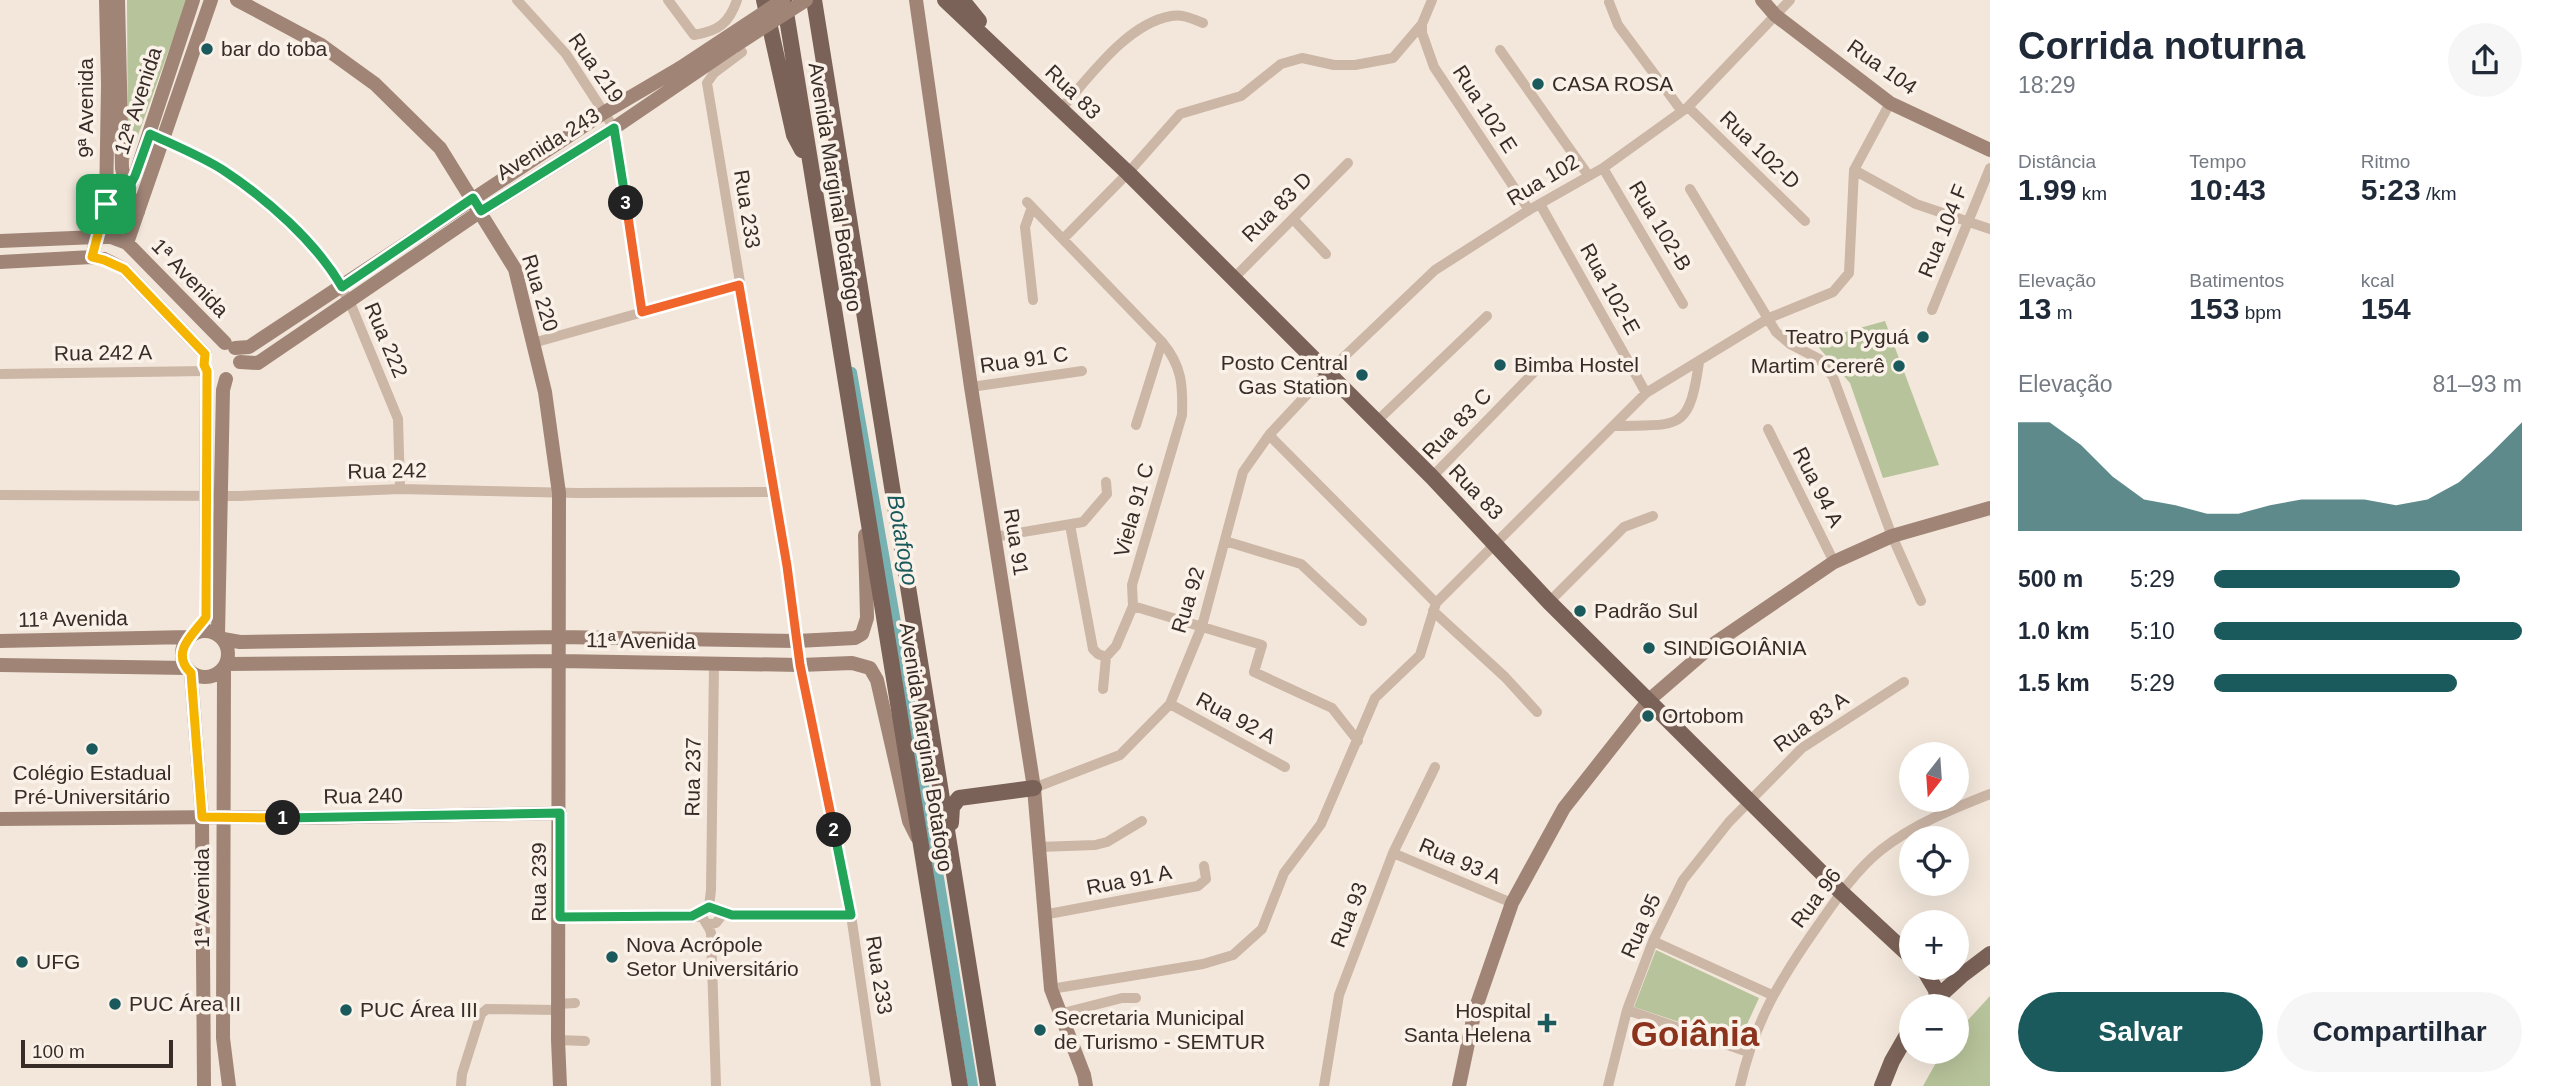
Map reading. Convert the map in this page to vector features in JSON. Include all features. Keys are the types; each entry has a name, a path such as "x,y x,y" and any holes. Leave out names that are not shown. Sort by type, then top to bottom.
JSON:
{"main road":[{"name":"9ª Avenida","path":"98,258 97,237 106,204 106,0"},
{"name":"9ª Avenida","path":"118,0 122,169 127,191 138,212"},
{"name":"12ª Avenida","path":"127,243 138,212 193,0"},
{"name":"12ª Avenida","path":"127,191 156,137 211,0"},
{"name":"Rua 220","path":"237,0 321,45 374,84 440,148 515,269 545,392 559,493 560,637"},
{"path":"764,0 794,135 811,168"},
{"name":"Avenida 243","path":"233,351 249,347 345,293 477,204 605,112 680,68 783,0"},
{"name":"Avenida Marginal Botafogo","path":"783,0 960,1086"},
{"name":"Avenida 243","path":"477,204 614,128 739,49 806,0"},
{"name":"Avenida Marginal Botafogo","path":"814,0 988,1086"},
{"name":"Rua 91","path":"916,0 971,387 1034,788 1051,989 1086,1086"},
{"name":"Rua 83","path":"944,0 1128,173 1432,477 1549,602 1841,892 1899,946"},
{"name":"Rua 83","path":"962,0 1008,59"},
{"name":"Rua 104","path":"1762,0 1775,15 1889,103 1990,150"},
{"path":"106,204 127,191"},
{"name":"1ª Avenida","path":"0,241 111,237 127,243 233,351"},
{"path":"0,262 98,258 127,243"},
{"name":"1ª Avenida","path":"98,258 124,269 205,354"},
{"path":"189,671 182,654 206,617 223,390 226,379 235,373 233,351 213,345 205,354 204,365 214,377 226,379"},
{"path":"0,665 189,671 204,677 212,676 225,666 228,650 221,637 207,371"},
{"name":"11ª Avenida","path":"221,637 240,642 560,637 797,641 855,638 862,634 866,627 865,506"},
{"path":"1459,1086 1475,1010 1512,903 1564,808 1649,700 1715,643 1834,562 1892,536 1990,508"},
{"path":"192,635 207,631 221,637"},
{"name":"11ª Avenida","path":"0,641 192,635"},
{"name":"Rua 239","path":"560,637 560,1086"},
{"name":"11ª Avenida","path":"225,666 560,661 800,665 852,663 870,668 877,680 909,821 921,845"},
{"name":"1ª Avenida","path":"225,666 222,817 224,1026 229,1086"},
{"name":"1ª Avenida","path":"189,671 202,817 204,1086"},
{"path":"960,909 962,889 951,826 954,802 971,795 1034,788"},
{"name":"Rua 240","path":"0,819 304,818 560,813"},
{"path":"1969,970 1990,954"},
{"path":"1941,994 1956,980"},
{"path":"203,1026 224,1026"},
{"path":"1882,1086 1899,1049"}],"street":[{"name":"Rua 219","path":"517,0 566,54 614,128"},
{"path":"668,0 694,35 710,32 731,18 737,0"},
{"path":"1063,239 1128,173 1180,114 1241,96 1281,64 1302,58 1334,65 1355,65 1393,58 1422,24 1432,0"},
{"name":"Rua 102","path":"1327,373 1435,270 1603,167 1685,108 1790,0"},
{"name":"Rua 102-D","path":"1609,2 1618,24 1685,108 1805,221"},
{"path":"1060,110 1114,51 1143,26 1172,16 1188,17 1203,23"},
{"name":"Rua 102 E","path":"1422,24 1422,33 1434,67 1529,211"},
{"name":"Rua 233","path":"739,49 707,83 775,492 800,665 851,915 876,1086"},
{"path":"1500,50 1588,175"},
{"path":"1051,989 1203,964 1233,955 1262,929 1284,873 1321,824 1375,698 1420,655 1434,607 1495,542 1646,393 1769,318 1833,292 1849,273 1854,170 1889,103"},
{"path":"614,128 642,312"},
{"name":"Rua 222","path":"156,137 222,169 271,207 303,237 334,274 345,293 398,419 400,489"},
{"name":"Rua 83 D","path":"1233,279 1348,163"},
{"name":"Rua 102-B","path":"1603,167 1684,304"},
{"name":"Rua 104 F","path":"1932,310 1990,168"},
{"path":"1854,170 1916,204 1990,229"},
{"path":"1690,189 1780,337 1819,359 1833,377 1892,536 1921,601"},
{"name":"Viela 91 C","path":"1033,300 1025,227 1029,204 1162,342 1175,358 1183,388 1182,415 1132,585 1133,606 1116,646 1106,657 1103,689"},
{"name":"Rua 102-E","path":"1540,204 1646,393"},
{"path":"1293,219 1326,254"},
{"path":"533,343 739,285"},
{"path":"1376,422 1488,316"},
{"path":"1136,425 1162,342"},
{"path":"1613,426 1669,425 1683,418 1695,396 1699,362"},
{"name":"Rua 83 C","path":"1432,477 1538,368"},
{"name":"Rua 242 A","path":"0,374 207,371"},
{"name":"Rua 91 C","path":"971,387 1082,371"},
{"name":"Rua 92","path":"1034,788 1120,755 1170,704 1202,626 1243,472 1269,435 1327,373"},
{"name":"Rua 94 A","path":"1768,429 1834,562"},
{"path":"1269,435 1537,712"},
{"path":"994,537 1083,522 1107,494 1106,482"},
{"name":"Rua 242","path":"0,495 214,496 400,489 559,493 775,492"},
{"path":"1549,602 1624,527 1653,516"},
{"path":"1070,525 1093,649 1106,657"},
{"path":"1225,541 1301,564 1362,621"},
{"path":"1133,606 1262,645 1254,672 1332,708 1358,741"},
{"name":"Rua 237","path":"714,664 710,917 716,1086"},
{"name":"Rua 83 A","path":"1749,801 1802,748 1903,682"},
{"name":"Rua 92 A","path":"1170,704 1284,767"},
{"name":"Rua 93","path":"1324,1086 1339,995 1393,853 1436,767"},
{"name":"Rua 96","path":"1740,1086 1748,1052 1772,995 1841,892 1880,850 1935,816 1990,794"},
{"name":"Rua 95","path":"1608,1086 1627,1010 1653,941 1684,880 1729,821 1749,801"},
{"path":"1039,847 1096,845 1107,842 1142,821"},
{"name":"Rua 93 A","path":"1393,853 1512,903"},
{"name":"Rua 91 A","path":"1043,915 1198,886 1206,879 1204,866"},
{"path":"560,917 851,915"},
{"path":"1653,941 1772,995"},
{"path":"1059,1014 1134,998"},
{"path":"461,1086 462,1074 481,1014 487,1009 558,1007 575,1003"},
{"path":"1627,1010 1748,1052"},
{"path":"558,1040 585,1041"}],"green space":[{"path":"127,0 187,0 128,163"},
{"path":"1885,321 1939,465 1883,478 1850,383 1813,341"},
{"path":"1656,950 1759,998 1739,1042 1634,1007"},
{"path":"1990,996 1990,1086 1923,1086 1935,1064 1969,1064 1969,1019"}],"waterway":[{"name":"Botafogo","path":"852,372 914,725 973,1086"}],"place":[{"name":"bar do toba","path":"207,49"},
{"name":"CASA ROSA","path":"1538,84"},
{"name":"Teatro Pyguá","path":"1923,337"},
{"name":"Bimba Hostel","path":"1500,365"},
{"name":"Martim Cererê","path":"1899,366"},
{"name":"Posto Central Gas Station","path":"1362,375"},
{"name":"Padrão Sul","path":"1580,611"},
{"name":"SINDIGOIÂNIA","path":"1649,648"},
{"name":"Ortobom","path":"1648,716"},
{"name":"Colégio Estadual Pré-Universitário","path":"92,749"},
{"name":"Nova Acrópole Setor Universitário","path":"612,957"},
{"name":"UFG","path":"22,962"},
{"name":"PUC Área II","path":"115,1004"},
{"name":"PUC Área III","path":"346,1010"},
{"name":"Hospital Santa Helena","path":"1547,1023"},
{"name":"Secretaria Municipal de Turismo - SEMTUR","path":"1040,1030"}],"district":[{"name":"Goiânia","path":"1695,1034"}],"route":[{"path":"614,128 642,312 739,285 787,566 800,665 851,915 732,915 709,907 692,916 560,917 560,813 304,818 202,817 191,673 185,666 182,654 185,642 206,617 205,354 124,269 92,257 106,204 127,191 150,134 222,169 271,207 303,237 342,287 473,198 481,211 614,128"}]}
